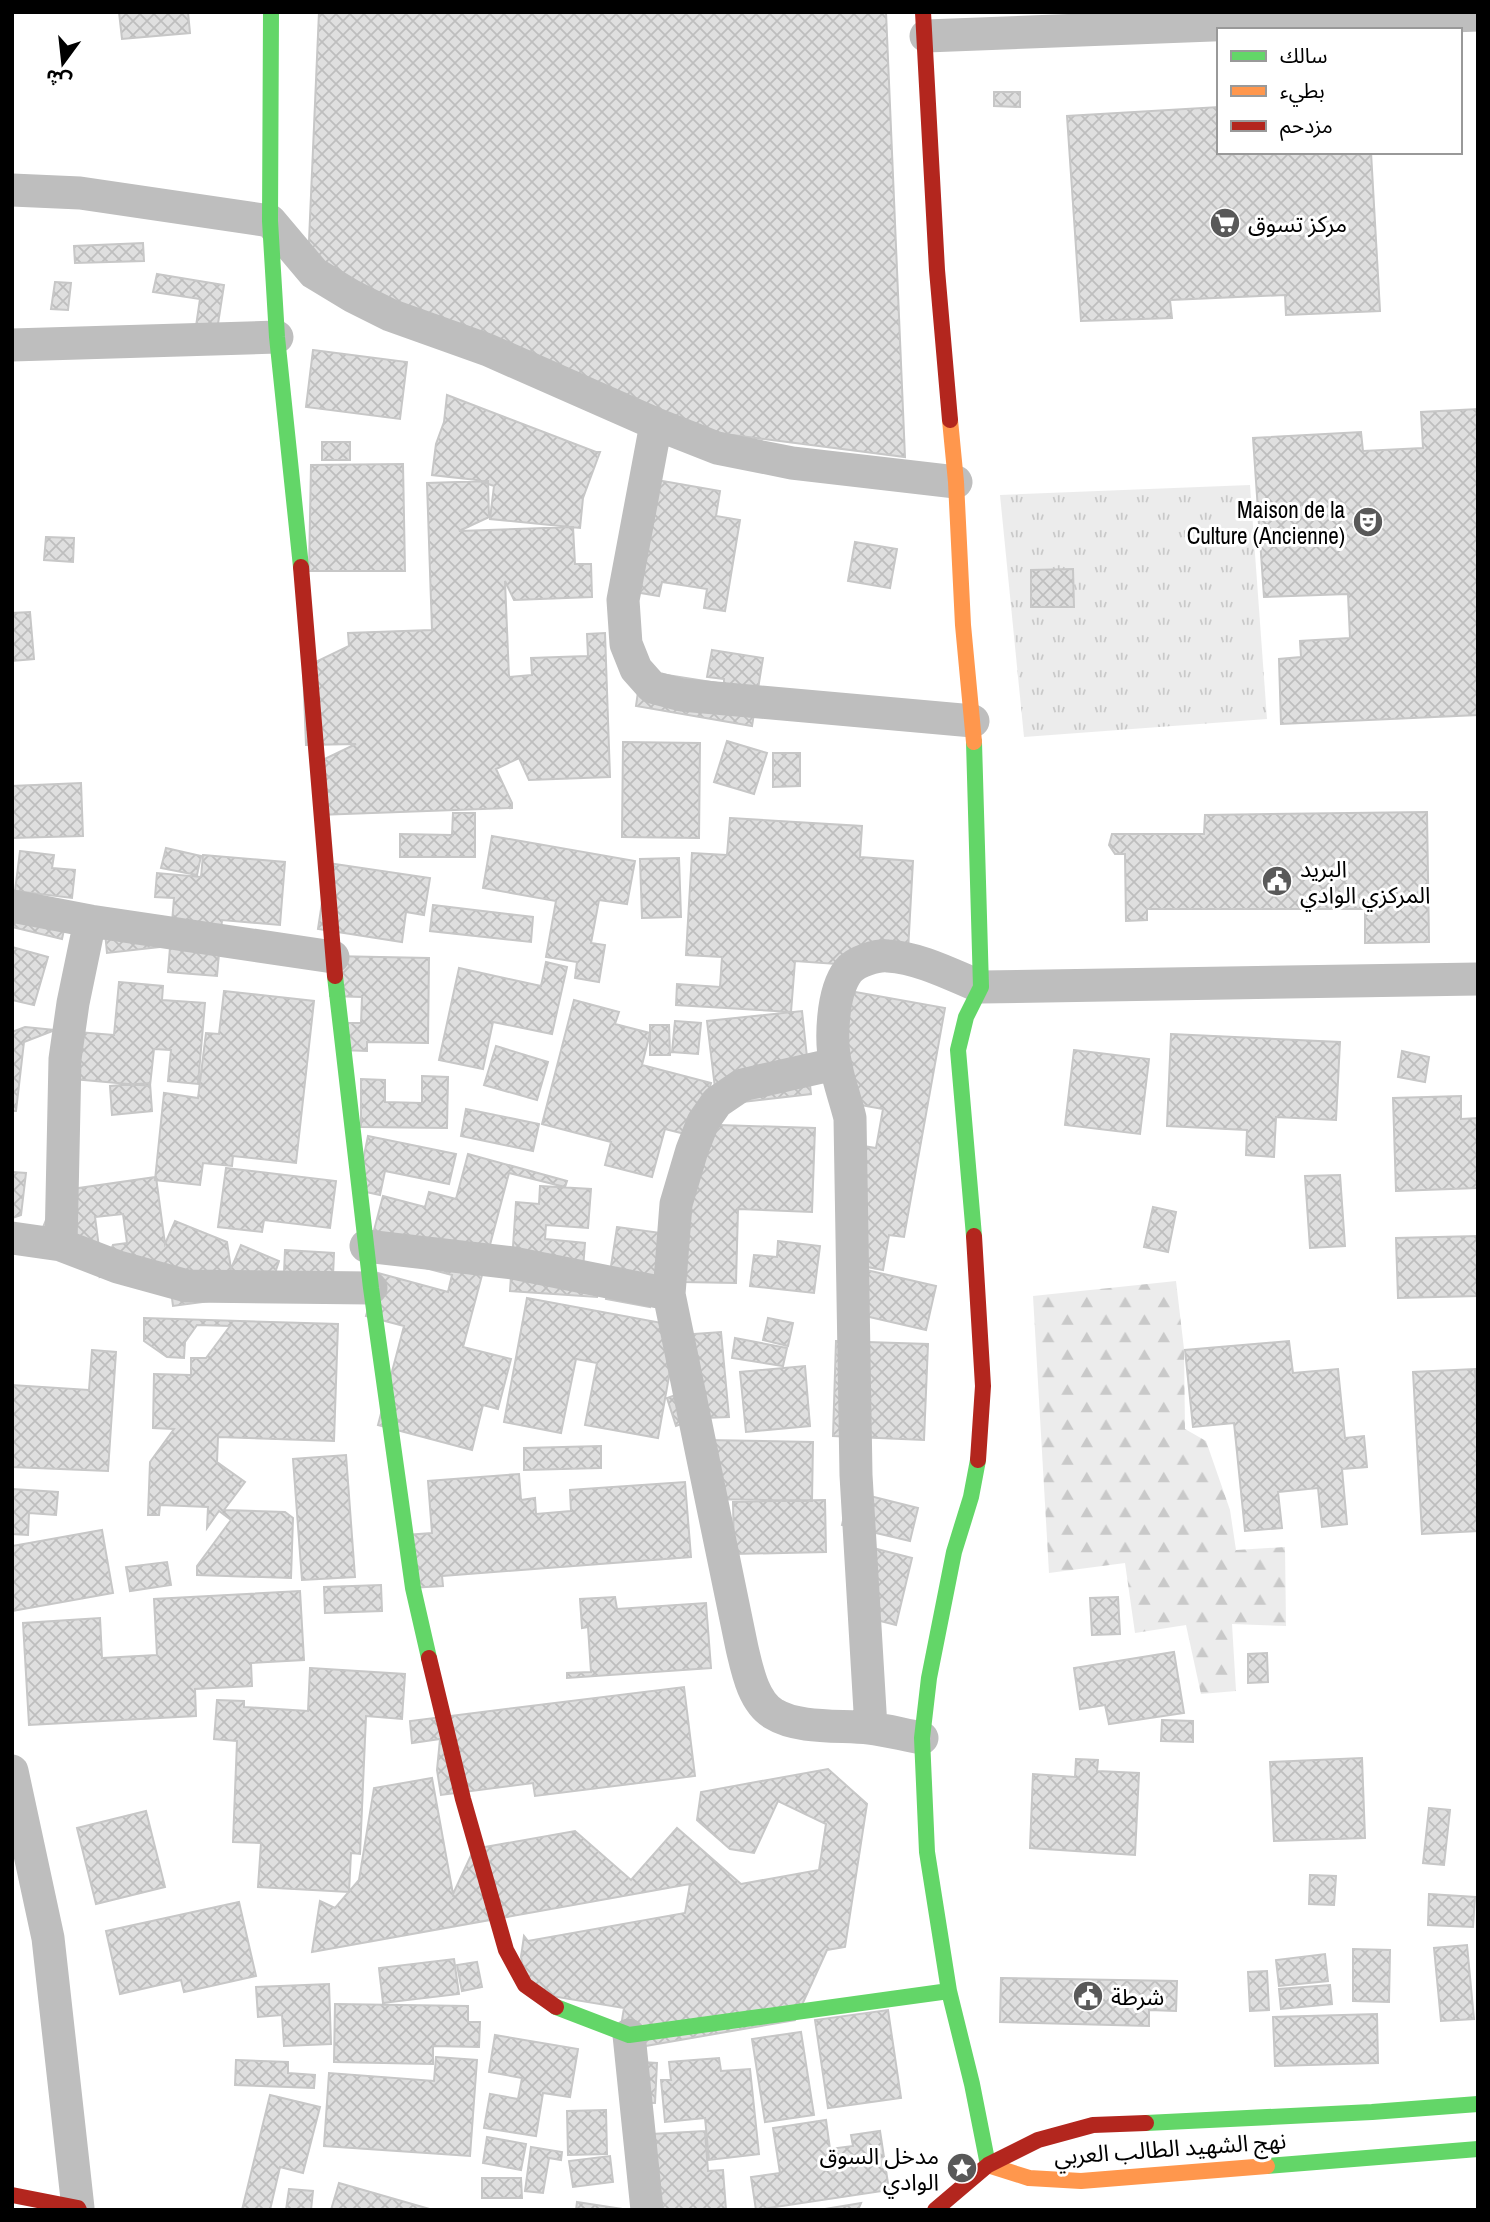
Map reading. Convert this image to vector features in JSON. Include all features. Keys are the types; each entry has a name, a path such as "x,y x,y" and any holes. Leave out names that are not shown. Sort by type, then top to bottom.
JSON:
{"main road":[{"path":"271,12 270,221 277,337 301,568 333,957 371,1288 413,1588 463,1799 506,1950 525,1985 553,2006 629,2035 949,1991"},
{"path":"924,24 937,270 956,482 963,625 972,721 981,987 968,1008 961,1028 958,1050 984,1386 980,1449 971,1497 954,1552 929,1678 922,1738 928,1852 949,1991 972,2084 988,2165 935,2210"},
{"name":"نهج الشهيد الطالب العربي","path":"988,2165 1038,2140 1094,2125 1372,2112 1440,2113 1478,2104"},
{"name":"نهج الشهيد الطالب العربي","path":"988,2165 1029,2178 1081,2181 1446,2146 1478,2149"},
{"path":"12,2195 78,2209"}],"street":[{"path":"924,24 1478,15"},
{"path":"12,190 80,193 270,221 314,273 352,296 390,315 488,350 717,448 761,458 956,482"},
{"path":"12,345 277,337"},
{"path":"656,424 623,600 626,644 636,669 652,687 682,695 972,721"},
{"path":"12,906 90,921 333,957"},
{"path":"61,1245 65,1059 72,1003 90,921"},
{"path":"871,1728 856,1475 850,1118 835,1064 833,1017 849,969 865,960 887,956 928,965 981,987 1478,979"},
{"path":"835,1064 742,1085 717,1102 703,1122 676,1204 669,1294 742,1648 749,1676 759,1698 772,1714 792,1722 871,1728 922,1738"},
{"path":"12,1238 61,1245 118,1267 187,1286 371,1288"},
{"path":"366,1246 513,1263 669,1294"},
{"path":"12,1770 48,1938 78,2209"},
{"path":"629,2035 647,2210"}],"green space":[{"path":"1250,485 1267,719 1024,737 1000,495"},
{"path":"1176,1281 1184,1349 1185,1429 1206,1441 1230,1510 1236,1550 1285,1547 1286,1626 1232,1624 1236,1691 1201,1694 1186,1625 1135,1633 1125,1563 1049,1573 1033,1296"}],"building":[{"path":"119,12 188,12 190,33 122,39"},
{"path":"319,12 886,12 905,457 700,431 308,264"},
{"path":"994,92 1020,92 1020,107 994,106"},
{"name":"مركز تسوق","path":"1217,107 1217,154 1371,154 1380,311 1286,315 1285,295 1170,300 1172,318 1081,321 1067,116"},
{"path":"143,243 144,261 75,263 74,246"},
{"path":"157,274 224,285 215,343 194,340 200,299 153,292"},
{"path":"55,282 71,283 68,310 51,309"},
{"path":"313,350 407,362 400,419 306,407"},
{"path":"447,395 600,452 583,498 580,528 490,519 494,486 477,480 432,475"},
{"name":"Maison de la Culture (Ancienne)","path":"1478,409 1478,715 1281,724 1279,659 1301,657 1300,641 1350,638 1348,594 1264,597 1253,438 1361,432 1363,451 1423,448 1421,412"},
{"path":"322,442 350,442 350,460 322,460"},
{"path":"403,464 405,571 309,571 311,465"},
{"path":"634,476 720,491 716,516 740,520 725,611 704,608 707,589 662,582 659,596 616,589"},
{"path":"488,481 489,517 459,531 573,527 575,564 591,564 592,597 514,600 505,581 509,677 532,675 531,658 588,656 587,634 605,633 610,777 529,780 519,758 496,769 512,808 318,815 316,763 356,744 306,745 303,668 349,646 348,633 432,630 427,483"},
{"path":"46,537 74,538 73,562 44,560"},
{"path":"855,542 897,549 890,588 848,581"},
{"path":"1073,569 1074,607 1031,607 1031,570"},
{"path":"30,612 34,659 12,661 12,613"},
{"path":"712,650 763,658 752,726 636,706 641,671 724,684 724,679 707,677"},
{"path":"727,741 767,753 754,794 714,782"},
{"path":"623,742 700,743 699,838 622,837"},
{"path":"773,753 800,753 800,786 773,787"},
{"path":"81,783 83,836 12,838 12,786"},
{"name":"البريد المركزي الوادي","path":"1427,812 1429,942 1365,943 1365,909 1147,909 1147,920 1126,921 1125,854 1115,854 1109,845 1112,834 1204,834 1205,815"},
{"path":"453,813 475,813 475,857 400,857 400,834 452,835"},
{"path":"730,818 862,826 860,857 913,861 907,969 795,961 791,1012 676,1005 677,984 720,987 722,957 686,955 692,853 727,855"},
{"path":"492,836 635,861 627,904 599,900 591,943 605,945 599,982 575,978 577,962 546,957 556,901 483,888"},
{"path":"166,848 201,856 197,875 161,868"},
{"path":"20,851 54,855 52,868 75,870 72,898 15,891"},
{"path":"203,855 285,862 280,925 222,920 217,976 168,972 174,898 155,897 157,873 201,877"},
{"path":"679,858 681,917 642,918 640,859"},
{"path":"328,863 430,878 424,915 406,912 402,942 318,929"},
{"path":"12,902 67,916 62,939 12,927"},
{"path":"433,905 533,917 531,942 430,931"},
{"path":"105,932 160,947 107,953"},
{"path":"12,947 48,957 34,1005 12,1000"},
{"path":"330,956 429,958 428,1043 367,1042 367,1051 340,1050 340,1023 361,1023 362,997 330,996"},
{"path":"546,962 567,967 552,1034 493,1022 483,1069 439,1060 459,968 541,986"},
{"path":"119,982 163,986 162,1000 205,1003 198,1084 168,1081 171,1050 154,1049 150,1086 62,1078 66,1031 114,1035"},
{"path":"833,988 945,1008 904,1237 889,1235 883,1270 846,1263 844,1143 876,1148 883,1109 832,1100"},
{"path":"224,991 314,1001 296,1163 233,1156 232,1166 203,1163 200,1185 155,1180 164,1093 198,1098 206,1033 219,1034"},
{"path":"574,1000 619,1012 615,1024 650,1033 642,1065 711,1083 697,1137 665,1129 652,1177 605,1165 611,1142 542,1124"},
{"path":"802,1011 811,1094 717,1105 707,1021"},
{"path":"675,1021 701,1023 698,1054 672,1052"},
{"path":"650,1025 669,1025 670,1055 650,1055"},
{"path":"25,1027 55,1030 24,1042 16,1111 13,1111 12,1121 12,1032"},
{"path":"1171,1034 1340,1042 1336,1120 1276,1117 1274,1157 1246,1155 1247,1130 1167,1126"},
{"path":"496,1046 548,1062 537,1100 484,1085"},
{"path":"1074,1050 1149,1059 1140,1134 1065,1125"},
{"path":"1402,1051 1429,1057 1425,1082 1398,1077"},
{"path":"422,1076 448,1077 447,1128 361,1127 361,1079 385,1080 385,1102 422,1103"},
{"path":"150,1083 152,1111 112,1115 110,1086"},
{"path":"1461,1096 1461,1119 1478,1118 1478,1188 1396,1191 1393,1098"},
{"path":"466,1109 539,1124 533,1151 461,1136"},
{"path":"688,1124 815,1128 812,1212 738,1209 736,1283 683,1282"},
{"path":"368,1136 456,1154 449,1184 385,1171 380,1195 357,1190"},
{"path":"468,1154 567,1181 565,1187 509,1173 463,1347 511,1359 498,1409 483,1405 472,1450 378,1425 404,1326 366,1316 378,1273 448,1292 452,1275 368,1253 383,1196 425,1207 429,1192 456,1199"},
{"path":"226,1168 336,1181 330,1228 264,1220 262,1232 218,1227"},
{"path":"12,1172 26,1173 21,1215 12,1218"},
{"path":"1340,1175 1345,1246 1310,1248 1305,1176"},
{"path":"156,1177 165,1244 175,1221 227,1242 231,1269 241,1245 279,1261 276,1270 278,1292 173,1306 168,1268 100,1277 113,1245 127,1243 123,1214 95,1217 100,1255 39,1237 58,1191"},
{"path":"540,1186 591,1189 588,1228 546,1225 545,1239 585,1243 583,1269 598,1270 597,1297 510,1291 516,1202 539,1204"},
{"path":"1153,1207 1176,1212 1168,1252 1144,1247"},
{"path":"617,1227 661,1233 650,1307 606,1299"},
{"path":"1478,1236 1478,1296 1398,1298 1396,1238"},
{"path":"778,1241 820,1246 814,1293 750,1286 754,1255 777,1257"},
{"path":"285,1250 334,1253 332,1299 283,1297"},
{"path":"849,1266 936,1286 926,1330 839,1310"},
{"path":"527,1298 678,1326 658,1438 585,1425 597,1363 576,1359 561,1433 504,1422"},
{"path":"144,1318 338,1324 334,1441 218,1437 217,1462 245,1482 224,1510 285,1512 293,1518 291,1578 197,1575 197,1566 231,1520 219,1511 207,1528 208,1507 160,1505 159,1515 148,1515 150,1462 174,1429 153,1428 154,1374 191,1375 191,1358 206,1358 230,1326 197,1325 185,1342 184,1358 167,1357 144,1341"},
{"path":"768,1318 793,1323 788,1346 763,1340"},
{"path":"721,1332 729,1417 704,1418 681,1335"},
{"path":"735,1338 787,1348 783,1366 732,1358"},
{"path":"836,1341 928,1344 924,1440 833,1436"},
{"path":"1289,1341 1293,1373 1338,1369 1345,1438 1364,1436 1367,1467 1342,1469 1347,1524 1322,1527 1318,1488 1278,1492 1282,1528 1245,1531 1234,1423 1193,1427 1185,1350"},
{"path":"92,1350 116,1352 108,1471 12,1467 12,1385 89,1390"},
{"path":"805,1366 810,1426 746,1432 740,1372"},
{"path":"1475,1369 1478,1531 1422,1534 1413,1372"},
{"path":"689,1390 698,1418 676,1426 667,1398"},
{"path":"704,1440 813,1442 812,1501 703,1499"},
{"path":"601,1446 601,1468 524,1470 524,1448"},
{"path":"346,1455 355,1577 302,1580 293,1459"},
{"path":"519,1474 521,1500 535,1498 536,1514 571,1511 570,1490 685,1482 691,1557 442,1576 443,1586 410,1588 406,1535 432,1533 428,1481"},
{"path":"12,1489 58,1492 56,1515 29,1513 28,1535 12,1534"},
{"path":"850,1491 918,1508 910,1541 842,1525"},
{"path":"825,1500 826,1552 734,1554 733,1502"},
{"path":"102,1530 113,1593 12,1611 12,1546"},
{"path":"873,1548 912,1558 896,1625 857,1615"},
{"path":"167,1562 171,1585 130,1591 126,1567"},
{"path":"381,1585 382,1611 325,1613 324,1587"},
{"path":"300,1591 304,1660 251,1663 252,1686 195,1689 196,1716 29,1725 23,1623 100,1618 102,1658 157,1655 154,1599"},
{"path":"615,1597 617,1609 706,1603 711,1668 567,1678 567,1673 591,1672 588,1627 582,1628 580,1599"},
{"path":"1118,1597 1120,1634 1092,1635 1090,1598"},
{"path":"1174,1652 1184,1713 1109,1724 1105,1705 1080,1709 1074,1668"},
{"path":"1267,1653 1268,1682 1248,1683 1248,1654"},
{"path":"310,1668 405,1674 402,1719 366,1716 360,1854 351,1853 349,1892 258,1887 261,1843 233,1842 237,1741 214,1739 217,1700 244,1701 244,1707 308,1711"},
{"path":"684,1687 695,1776 535,1796 533,1783 441,1795 437,1770 440,1739 412,1743 410,1721"},
{"path":"1162,1720 1193,1721 1193,1742 1161,1741"},
{"path":"1362,1758 1365,1838 1274,1841 1270,1762"},
{"path":"1076,1759 1098,1760 1097,1771 1139,1773 1135,1855 1030,1848 1033,1774 1075,1777"},
{"path":"828,1769 867,1804 845,1947 827,1950 795,2020 617,2051 624,2008 527,1992 521,1957 524,1936 528,1941 685,1913 690,1884 312,1952 320,1901 335,1908 359,1880 374,1788 432,1778 453,1894 474,1849 575,1831 631,1880 677,1828 741,1884 819,1870 826,1824 778,1801 754,1853 730,1849 697,1820 701,1792"},
{"path":"1429,1808 1450,1810 1444,1865 1423,1863"},
{"path":"146,1811 165,1887 96,1904 77,1828"},
{"path":"1310,1875 1336,1876 1334,1905 1309,1904"},
{"path":"1429,1894 1475,1897 1473,1927 1428,1925"},
{"path":"239,1902 256,1976 184,1992 181,1980 120,1994 106,1931"},
{"path":"1467,1945 1474,2019 1441,2021 1434,1948"},
{"path":"1353,1949 1390,1950 1389,2002 1353,2001"},
{"path":"1325,1954 1328,1981 1279,1986 1276,1960"},
{"path":"454,1959 459,1994 383,2003 379,1968"},
{"path":"477,1962 482,1987 462,1991 457,1965"},
{"path":"1267,1971 1269,2010 1250,2011 1248,1972"},
{"name":"شرطة","path":"1001,1978 1177,1981 1176,2011 1149,2010 1149,2026 1000,2022"},
{"path":"329,1984 331,2044 284,2046 282,2015 258,2017 256,1987"},
{"path":"1330,1985 1332,2004 1281,2009 1279,1989"},
{"path":"335,2004 468,2006 468,2022 480,2022 479,2047 433,2046 433,2064 334,2062"},
{"path":"888,2010 901,2098 828,2108 815,2020"},
{"path":"1377,2014 1378,2063 1275,2066 1273,2017"},
{"path":"801,2032 814,2115 765,2122 752,2039"},
{"path":"495,2035 578,2049 570,2097 543,2093 536,2136 484,2128 490,2094 518,2099 522,2078 489,2072"},
{"path":"436,2057 477,2060 470,2156 324,2146 329,2073 434,2081"},
{"path":"719,2058 721,2071 750,2069 759,2154 709,2160 705,2118 665,2122 661,2080 671,2080 669,2062"},
{"path":"236,2060 288,2062 288,2073 315,2075 314,2088 235,2085"},
{"path":"624,2061 657,2063 655,2103 622,2102"},
{"path":"270,2095 320,2107 303,2173 280,2167 270,2210 242,2210"},
{"path":"606,2110 607,2154 568,2155 567,2111"},
{"path":"826,2120 830,2149 853,2146 851,2135 880,2131 889,2190 756,2210 751,2177 780,2173 773,2128"},
{"path":"705,2131 708,2171 723,2170 726,2210 638,2210 634,2135"},
{"path":"487,2137 526,2144 521,2170 483,2163"},
{"path":"531,2147 562,2152 561,2160 549,2158 543,2193 525,2191"},
{"path":"610,2156 613,2182 573,2187 569,2161"},
{"path":"482,2178 521,2178 522,2198 482,2198"},
{"path":"339,2183 433,2210 331,2210"},
{"path":"289,2189 313,2191 311,2210 286,2210"},
{"path":"577,2202 629,2210 576,2210"},
{"path":"861,2203 858,2210 819,2210"}],"traffic: fast":[{"path":"271,12 270,221 277,337 301,567"},
{"path":"974,742 981,987 966,1017 958,1050 974,1236"},
{"path":"335,976 371,1288 413,1588 429,1658"},
{"path":"978,1460 971,1497 954,1552 929,1678 922,1738 927,1852 949,1991 972,2084 988,2165"},
{"path":"556,2007 629,2035 949,1991"},
{"path":"1146,2123 1478,2104"},
{"path":"1267,2166 1478,2149"}],"traffic: slow":[{"path":"950,420 963,625 974,742"},
{"path":"988,2165 1029,2178 1081,2181 1267,2166"}],"traffic: jam":[{"path":"923,12 937,270 950,420"},
{"path":"301,567 335,976"},
{"path":"974,1236 983,1386 978,1460"},
{"path":"429,1658 463,1799 506,1950 525,1985 556,2007"},
{"path":"935,2210 988,2165 1038,2140 1093,2125 1146,2123"},
{"path":"12,2195 79,2210"}],"place":[{"name":"مركز تسوق","path":"1225,223"},
{"name":"Maison de la Culture (Ancienne)","path":"1368,522"},
{"name":"البريد المركزي الوادي","path":"1277,881"},
{"name":"شرطة","path":"1088,1996"},
{"name":"مدخل السوق الوادي","path":"962,2168"}]}
